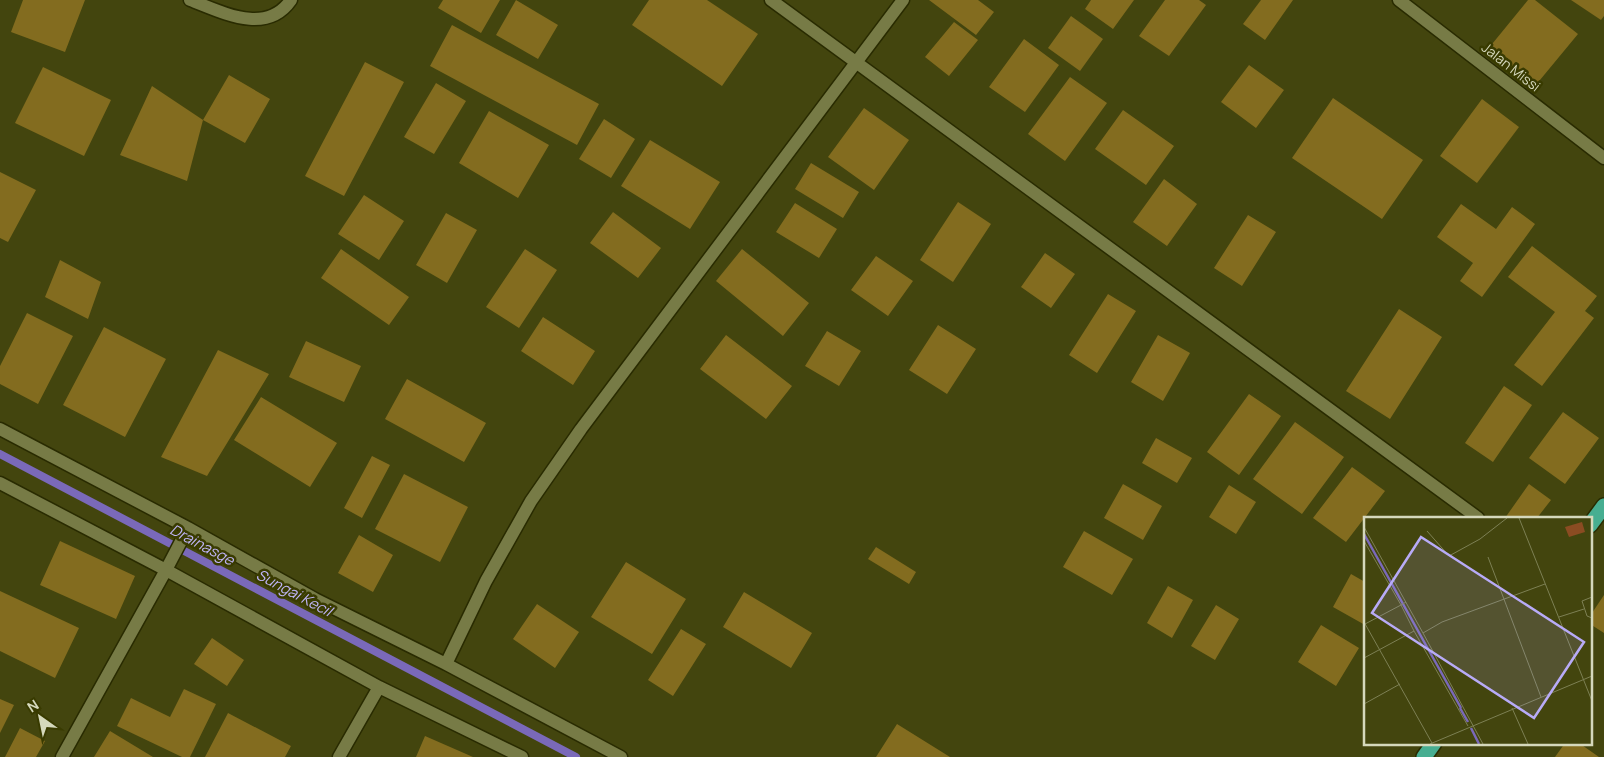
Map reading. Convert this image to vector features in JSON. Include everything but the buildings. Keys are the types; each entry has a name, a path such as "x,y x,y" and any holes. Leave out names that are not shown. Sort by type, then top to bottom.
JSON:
{"highway":[{"path":"1592,522 1604,506"},
{"path":"1424,757 1433,744"}],"street":[{"path":"190,0 230,15 261,20 272,17 290,0"},
{"path":"772,0 1477,517"},
{"path":"446,664 486,581 531,501 582,429 903,0"},
{"name":"Jalan Missi","path":"1399,0 1604,158"},
{"path":"0,429 185,533 446,664 621,757"},
{"path":"0,484 168,566 378,687 522,757"},
{"path":"62,757 185,533"},
{"path":"339,757 378,687"}],"waterway":[{"name":"Sungai Kecil","path":"0,454 576,757"}],"water label":[{"name":"Drainasge","path":"202,545"}]}
